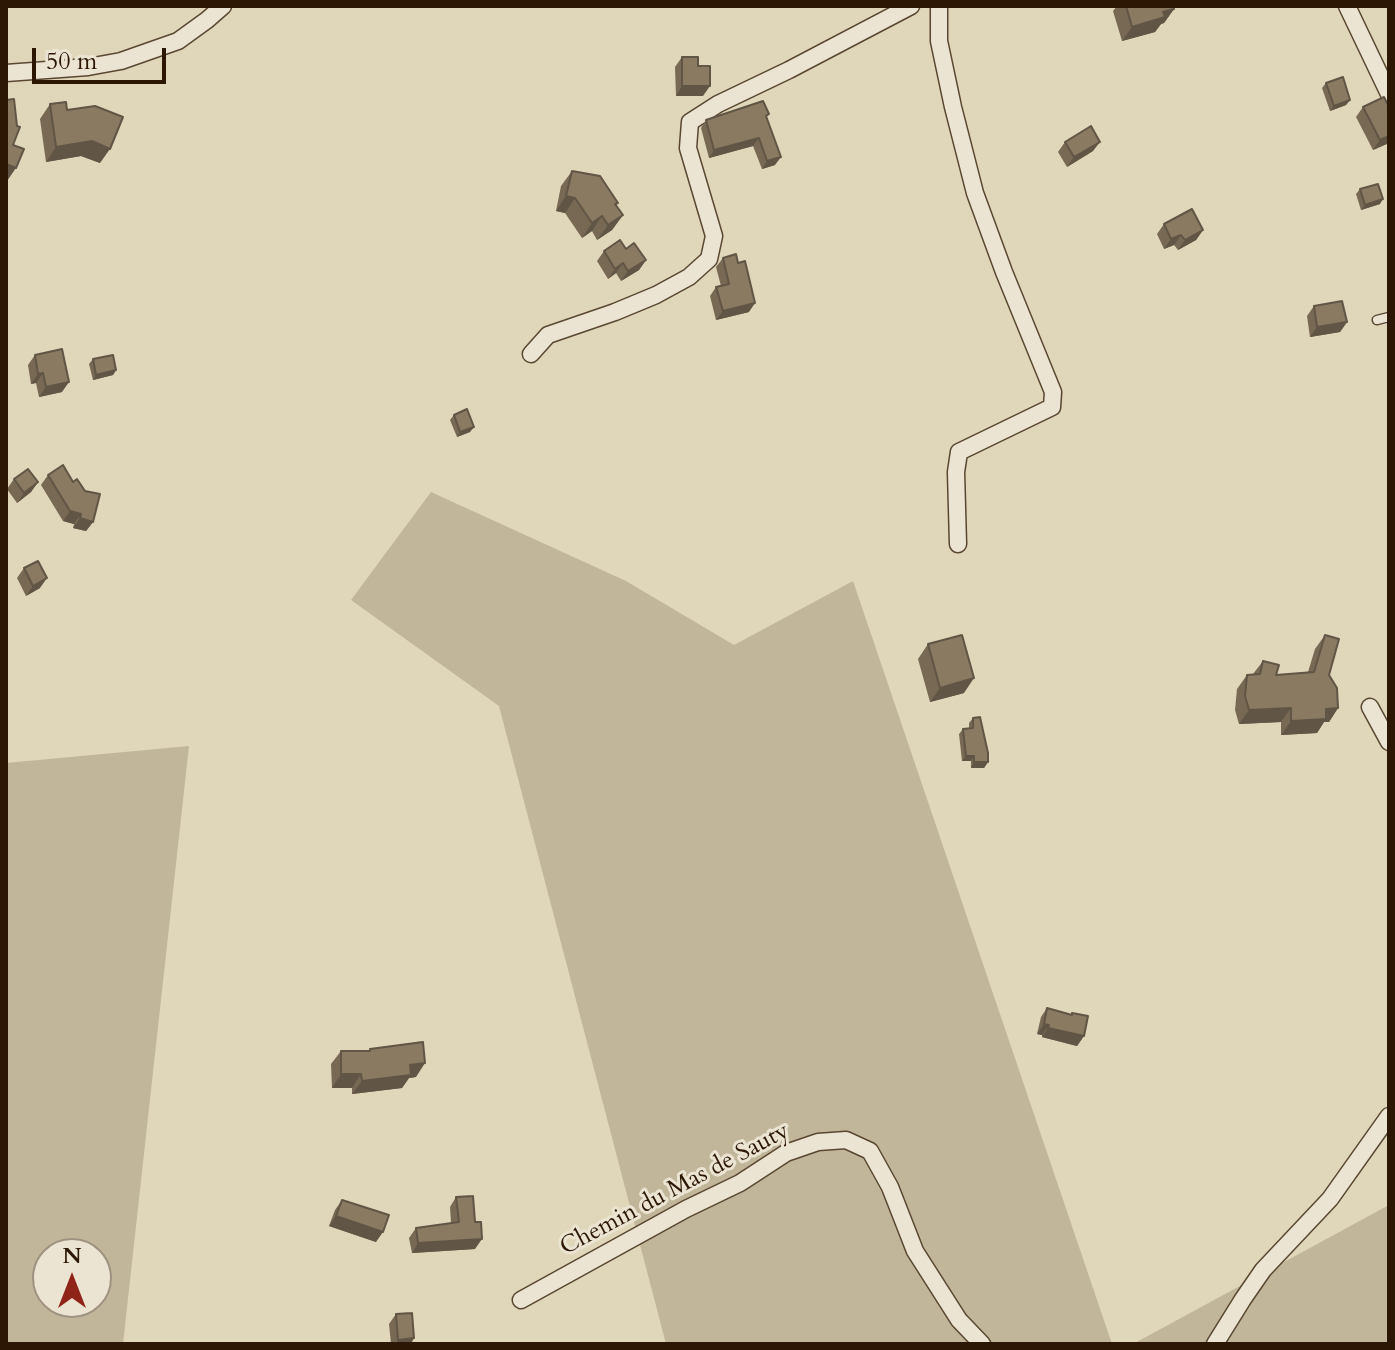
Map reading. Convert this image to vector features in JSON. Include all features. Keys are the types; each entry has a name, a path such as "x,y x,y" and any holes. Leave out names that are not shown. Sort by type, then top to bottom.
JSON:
{"street":[{"path":"6,73 88,67 121,61 178,41 223,6"},
{"path":"531,354 548,335 656,295 689,277 709,259 714,236 688,148 690,122 718,104 911,6"},
{"path":"939,6 939,41 975,193 1053,392 1052,407 959,452 956,472 958,544"},
{"path":"1347,6 1388,91"},
{"path":"1370,707 1389,742"},
{"path":"1215,1344 1263,1270 1330,1199 1389,1116"},
{"name":"Chemin du Mas de Sauty","path":"521,1300 686,1209 740,1183 786,1153 818,1142 846,1140 870,1151 890,1187 915,1251 959,1320 982,1344"}],"lane":[{"path":"1377,320 1389,317"}],"shaded area":[{"path":"431,492 626,581 734,645 853,581 1112,1344 666,1344 499,706 351,600"},
{"path":"189,746 123,1344 6,1344 6,763"},
{"path":"1389,1205 1389,1344 1133,1344"}],"building":[{"path":"1126,6 1173,6 1174,9 1163,12 1165,17 1132,27"},
{"path":"682,57 698,57 698,66 710,66 710,86 682,86"},
{"path":"1343,77 1350,100 1334,106 1326,83"},
{"path":"1384,97 1389,107 1389,136 1380,140 1363,107"},
{"path":"14,99 17,126 20,127 13,145 24,149 16,168 6,164 6,100"},
{"path":"763,101 781,157 767,161 759,138 714,150 706,120"},
{"path":"66,102 67,110 95,106 123,117 110,149 92,141 56,147 50,104"},
{"path":"1091,126 1100,142 1074,157 1065,142"},
{"path":"572,171 600,176 623,215 608,225 602,216 592,223 575,198 566,196"},
{"path":"1378,184 1383,199 1365,205 1360,189"},
{"path":"1192,209 1203,230 1185,240 1181,235 1171,239 1164,224"},
{"path":"620,240 626,249 634,243 646,260 628,271 623,263 615,269 604,251"},
{"path":"736,254 738,263 745,261 755,303 723,311 716,287 729,284 723,258"},
{"path":"1342,301 1347,322 1317,327 1314,306"},
{"path":"62,349 69,382 46,387 43,373 38,374 35,355"},
{"path":"113,355 116,370 96,375 93,359"},
{"path":"467,409 474,427 460,432 454,415"},
{"path":"63,465 73,482 77,479 85,491 100,494 93,522 70,511 48,475"},
{"path":"28,469 38,482 24,493 14,479"},
{"path":"38,561 47,578 33,586 24,568"},
{"path":"962,635 974,678 940,688 928,644"},
{"path":"1325,635 1339,639 1329,675 1337,688 1338,708 1326,709 1326,719 1291,721 1291,708 1249,710 1245,696 1247,675 1260,674 1263,661 1279,665 1276,675 1314,672"},
{"path":"980,717 988,762 974,762 974,756 966,756 963,729 973,728 973,718"},
{"path":"1047,1008 1088,1016 1084,1036 1048,1028 1049,1025 1044,1024"},
{"path":"423,1042 425,1063 410,1065 411,1075 362,1081 361,1074 341,1074 341,1051 370,1051"},
{"path":"473,1196 475,1222 481,1222 482,1239 418,1243 416,1228 459,1222 456,1197"},
{"path":"342,1200 389,1215 383,1232 336,1216"},
{"path":"412,1313 414,1338 398,1340 396,1314"}]}
